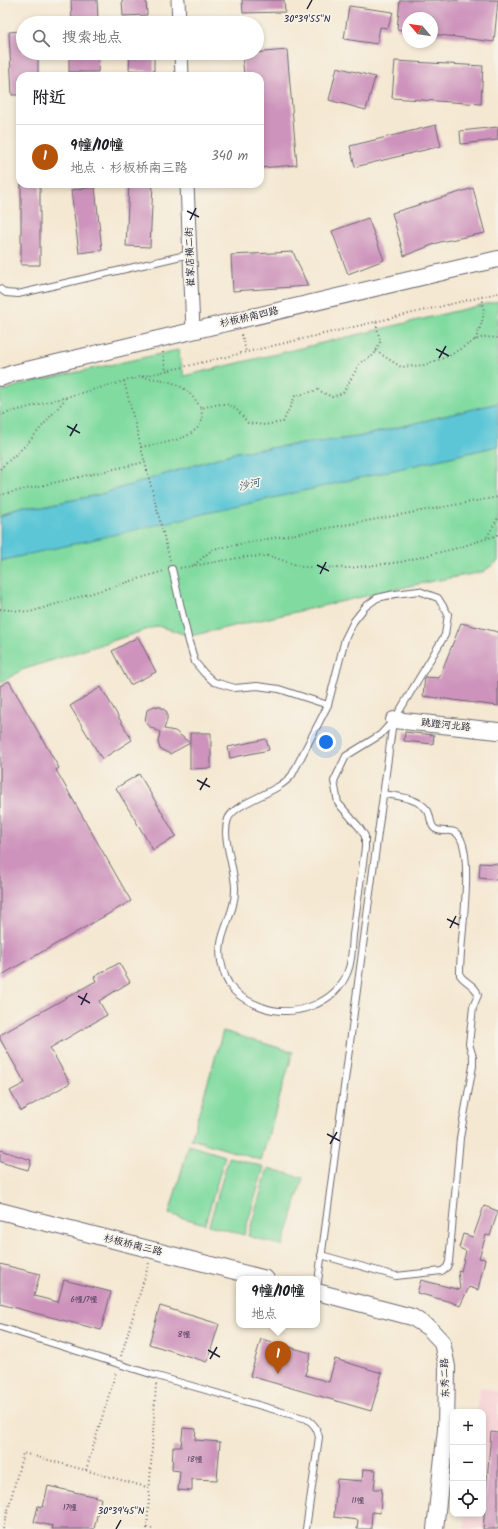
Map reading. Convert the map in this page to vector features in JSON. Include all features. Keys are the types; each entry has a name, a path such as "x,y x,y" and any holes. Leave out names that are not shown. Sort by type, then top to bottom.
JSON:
{"street":[{"path":"178,0 179,16"},
{"path":"181,60 182,72"},
{"name":"崔家店横二街","path":"187,188 193,330"},
{"name":"杉板桥南四路","path":"0,378 14,373 193,330 498,259"},
{"name":"跳蹬河北路","path":"394,720 498,731"},
{"name":"杉板桥南三路","path":"0,1211 254,1276"},
{"name":"东秀二路","path":"320,1293 412,1317 429,1328 442,1342 447,1367 446,1430 435,1529"}],"lane":[{"path":"0,289 6,293 18,294 190,254"},
{"path":"172,569 195,662 214,682 235,688 257,686 280,689 328,705"},
{"path":"419,591 438,598 448,614 444,635 394,720 380,735 346,756 334,781 338,803 365,836 365,848 348,972 334,994 309,1007 291,1012 266,1009 248,1002 234,993 225,980 220,959 221,938 235,905 235,886 226,832 228,819 236,809 286,782 292,775 328,705 345,639 354,621 365,607 377,598 394,594 419,591"},
{"path":"319,1276 394,720"},
{"path":"321,1255 396,1276 442,1271 447,1267 449,1262 460,1138 473,1066 473,1056 469,1044 473,1007 478,995 474,987 460,975 466,868 463,845 456,832 452,830 442,832 436,829 432,825 427,810 420,804 402,797 383,794"},
{"path":"0,1327 157,1376 307,1419 318,1429 319,1437 306,1529"}],"path":[{"path":"0,415 124,381 498,293"},
{"path":"475,340 483,322 484,310 482,297"},
{"path":"201,408 225,403 236,408 248,423 263,425 283,422 295,396 318,390 332,397 343,393 360,363 374,355 376,351 380,342 376,322"},
{"path":"242,335 246,352"},
{"path":"376,351 401,367 424,365 449,356 475,340 484,337 498,338"},
{"path":"162,351 166,371"},
{"path":"141,377 178,384 192,394 201,408 203,419 196,430 185,436 141,447"},
{"path":"124,381 172,569"},
{"path":"0,469 28,444 67,397"},
{"path":"0,495 145,462"},
{"path":"193,566 213,549 498,497"},
{"path":"487,538 498,518"},
{"path":"0,608 30,612 172,569 244,557 270,556 302,567 350,568 401,562 457,548 498,535"},
{"path":"86,1470 153,1250"},
{"path":"154,1529 147,1528 157,1376"},
{"path":"3,1529 23,1452 150,1488"}],"shaded area":[{"path":"480,1387 498,1392 498,1529 464,1529 466,1517 486,1517 486,1409 477,1409"}],"green space":[{"path":"498,301 498,403 358,437 237,452 98,495 22,510 0,517 0,392 23,384 178,350 184,376"},
{"path":"498,446 498,561 483,572 423,583 190,636 158,626 22,670 0,683 0,561 33,552"},
{"path":"223,1031 293,1052 261,1160 191,1139"},
{"path":"189,1145 225,1156 205,1224 169,1214"},
{"path":"229,1157 264,1167 244,1235 209,1225"},
{"path":"268,1168 303,1178 283,1246 248,1236"}],"water":[{"name":"沙河","path":"498,403 498,446 0,561 0,517 22,510 98,495 237,452 358,437"}],"building":[{"path":"71,0 97,0 98,16 72,16"},
{"path":"122,0 146,0 147,15 123,16"},
{"path":"242,0 284,0 285,12 243,13"},
{"path":"400,0 498,0 494,42 438,35 438,12 402,12 402,30 397,29"},
{"path":"349,6 393,12 388,28 380,27 377,44 344,39"},
{"path":"9,32 16,32 16,60 38,60 38,72 16,72 16,95 12,95"},
{"path":"287,50 297,165 264,168 264,72 244,72 243,60 264,60 264,52"},
{"path":"69,60 99,60 98,72 69,72"},
{"path":"130,60 154,60 154,71 129,70"},
{"path":"395,61 483,66 481,104 392,98"},
{"path":"337,67 375,77 366,110 329,100"},
{"path":"436,125 441,146 355,167 350,146"},
{"path":"498,127 498,140 461,144 460,131"},
{"path":"21,188 40,188 40,265 21,265"},
{"path":"95,188 102,250 79,253 71,190"},
{"path":"129,188 153,188 150,247 126,246"},
{"path":"473,188 485,233 440,242 404,256 392,213"},
{"path":"368,218 384,260 348,274 332,231"},
{"path":"293,252 308,286 233,291 231,255"},
{"path":"461,623 498,632 498,706 423,696 425,677 439,678"},
{"path":"138,637 156,672 130,685 112,651"},
{"path":"9,681 59,768 56,770 131,901 0,976 0,686"},
{"path":"101,687 132,740 102,759 70,706"},
{"path":"154,706 161,707 167,712 167,720 164,729 175,731 190,743 170,754 160,749 158,742 160,732 150,727 145,721 147,710"},
{"path":"405,732 434,735 433,744 404,741"},
{"path":"190,733 211,733 211,768 190,769"},
{"path":"266,739 269,750 230,758 228,747"},
{"path":"139,774 176,836 153,850 116,788"},
{"path":"480,863 498,864 498,880 479,878"},
{"path":"119,963 130,982 99,1001 107,1015 50,1048 70,1083 21,1111 10,1091 25,1083 0,1039 0,1035 96,981 94,977"},
{"path":"0,1150 31,1160 28,1170 0,1162"},
{"path":"484,1206 498,1211 490,1236 486,1235 479,1258 485,1259 478,1290 469,1287 460,1306 451,1302 417,1293 421,1280 460,1290 458,1270 461,1271 466,1251 459,1248 463,1234 473,1237"},
{"path":"0,1264 40,1274 34,1296 58,1302 64,1280 111,1292 101,1330 0,1304"},
{"path":"160,1306 219,1324 207,1362 149,1344"},
{"path":"261,1339 311,1353 305,1375 329,1382 335,1359 382,1373 371,1411 250,1376"},
{"path":"183,1428 196,1429 195,1440 220,1442 217,1480 192,1479 192,1491 178,1490 180,1471 172,1470 173,1447 181,1447"},
{"path":"491,1432 498,1433 498,1529 483,1529 484,1517 486,1517 486,1493"},
{"path":"363,1469 376,1470 374,1489 382,1489 380,1513 372,1512 371,1529 357,1529 358,1520 334,1517 337,1479 362,1481"},
{"path":"48,1486 101,1498 94,1529 52,1529 53,1526 34,1522 38,1506 43,1507"}],"place":[{"name":"9幢/10幢","path":"278,1374"}]}
